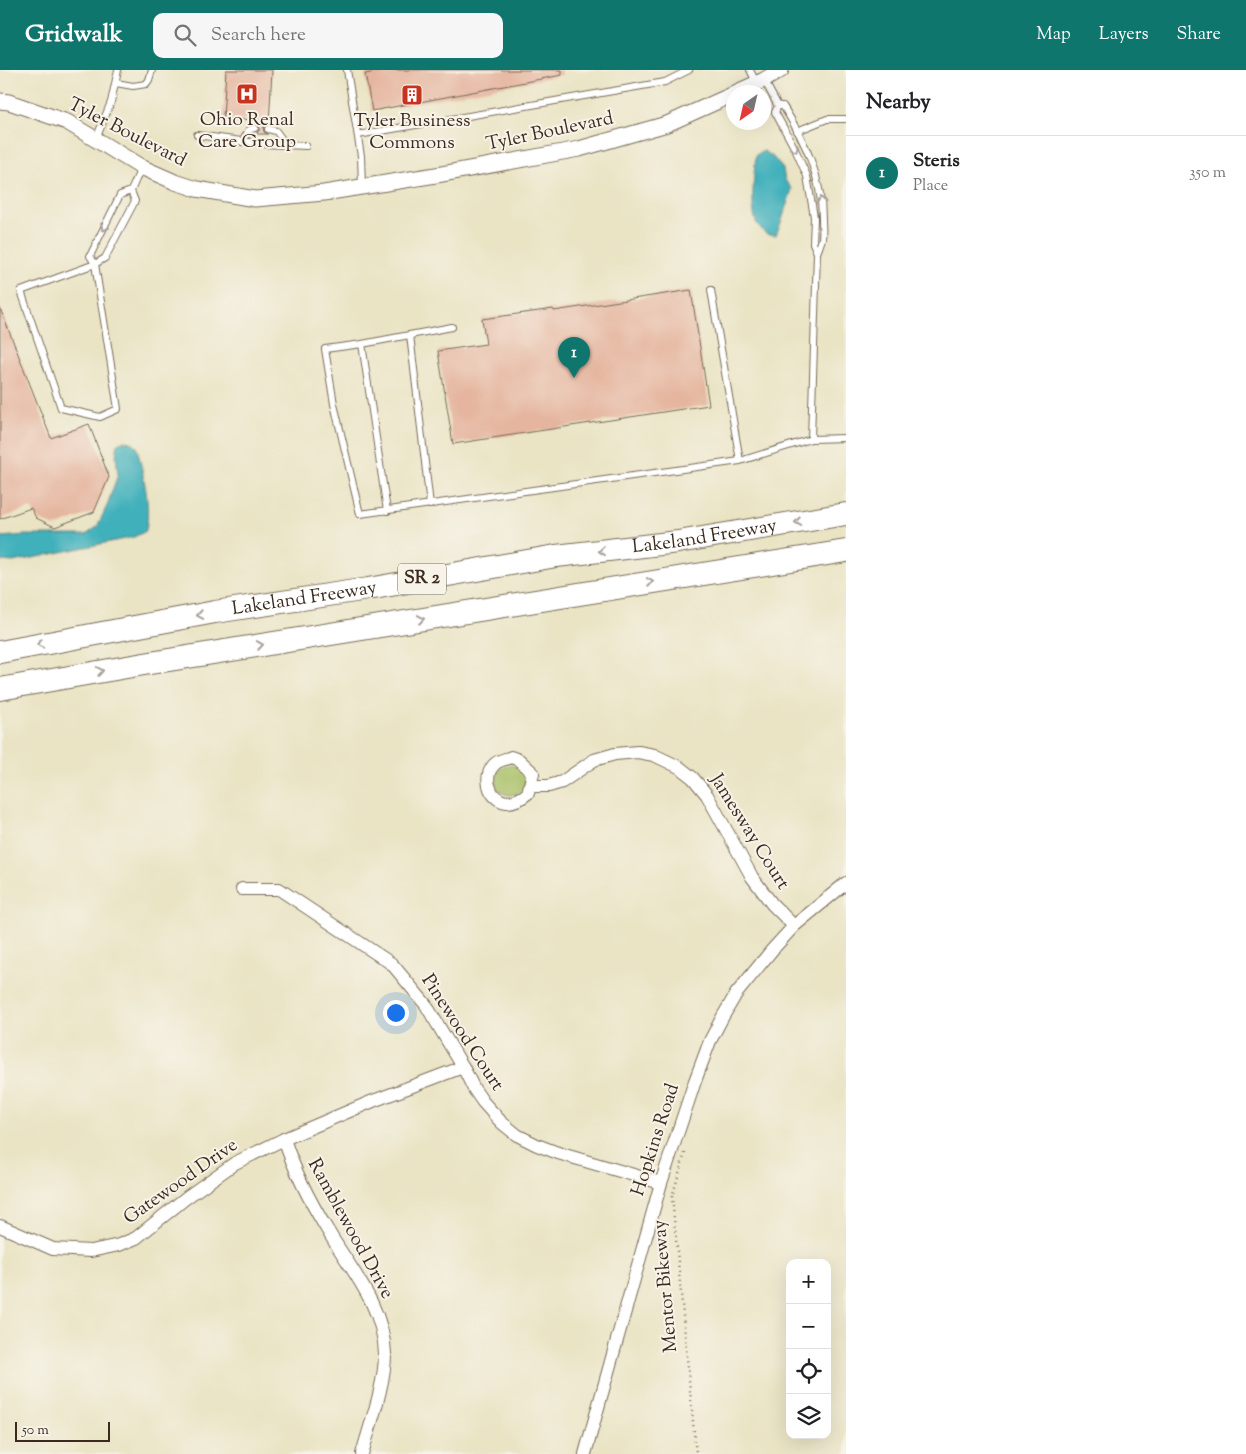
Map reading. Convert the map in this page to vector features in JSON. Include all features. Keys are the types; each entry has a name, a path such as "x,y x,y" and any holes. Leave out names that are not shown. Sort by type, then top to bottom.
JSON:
{"highway":[{"name":"Lakeland Freeway","path":"0,652 206,614 368,589 556,556 678,542 846,514"},
{"name":"Lakeland Freeway","path":"0,689 846,551"}],"street":[{"path":"748,85 764,75"},
{"name":"Tyler Boulevard","path":"0,101 9,102 67,122 141,167 197,189 255,199 324,194 579,149 667,124 726,98"},
{"name":"Jamesway Court","path":"530,786 549,786 562,782 594,760 616,754 638,752 654,755 679,766 693,778 707,795 752,877 772,904 794,926"},
{"name":"Hopkins Road","path":"585,1454 661,1183 710,1041 736,994 752,973 794,926 846,883"},
{"name":"Pinewood Court","path":"242,889 279,889 392,964 426,1005 483,1102 491,1112 517,1135 558,1153 661,1183"},
{"name":"Gatewood Drive","path":"0,1226 42,1245 61,1250 91,1252 119,1245 136,1238 187,1197 235,1163 284,1139 373,1101 463,1068"},
{"name":"Ramblewood Drive","path":"284,1139 303,1188 328,1232 366,1291 382,1330 385,1353 383,1374 362,1454"}],"lane":[{"path":"96,139 111,102 118,70"},
{"path":"116,84 133,86 146,84 150,80 152,70"},
{"path":"347,70 361,156 362,187"},
{"path":"358,135 665,82 689,70"},
{"path":"764,75 778,106"},
{"path":"778,106 783,106 808,152 817,176 822,208 822,238 817,253 811,439"},
{"path":"778,106 775,112 807,176 814,217 813,243 817,253"},
{"path":"798,131 827,119 846,120"},
{"path":"242,142 249,130 255,128"},
{"path":"268,129 276,131 287,146"},
{"path":"197,135 242,142 306,146"},
{"path":"131,191 120,195 90,256 95,264 118,409 100,417 61,408 21,291 95,264 105,258 135,201 131,191 141,167"},
{"path":"711,290 740,461"},
{"path":"452,327 325,349 334,404 360,514 740,461 811,439 846,438"},
{"path":"410,335 430,505"},
{"path":"362,344 387,511"}],"path":[{"name":"Mentor Bikeway","path":"686,1151 672,1197 696,1454"}],"green space":[{"path":"510,765 521,769 525,780 521,791 510,795 499,791 495,780 499,769"}],"water":[{"path":"764,151 773,157 783,169 785,180 792,189 776,235 766,234 756,222 754,215 753,189 756,155"},
{"path":"124,441 131,442 137,447 147,499 146,531 134,537 13,562 0,561 0,537 86,535 97,527 107,506 118,474 116,456 118,443"}],"building":[{"name":"Ohio Renal Care Group","path":"226,70 272,70 269,124 263,128 264,132 268,134 255,134 260,129 255,120 223,118"},
{"name":"Tyler Business Commons","path":"387,70 562,70 562,75 372,111 365,74"},
{"path":"691,290 709,405 453,444 438,351 486,344 482,319 553,309 554,311"},
{"path":"0,308 51,438 89,424 109,477 94,512 55,527 36,518 31,508 0,519"}],"place":[{"name":"Ohio Renal Care Group","path":"247,94"},
{"name":"Tyler Business Commons","path":"412,95"},
{"name":"Steris","path":"574,378"}]}
